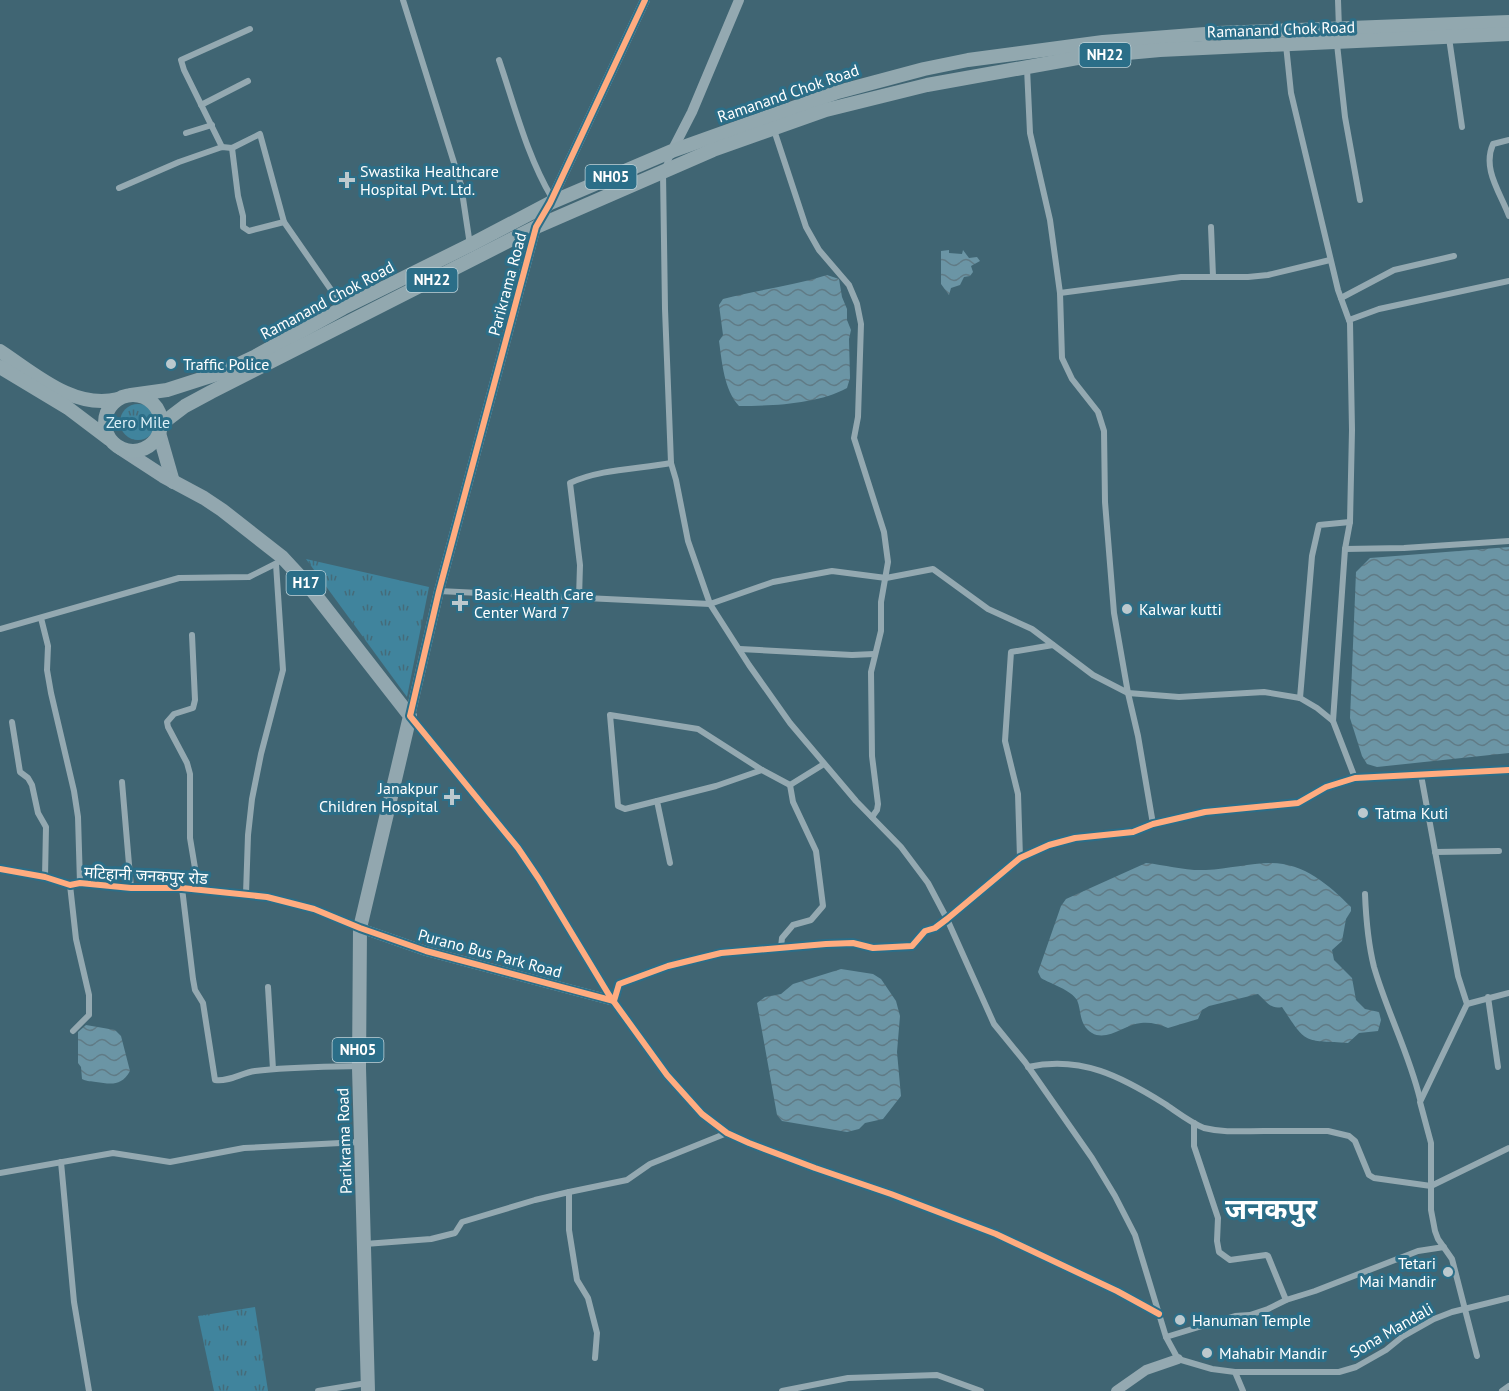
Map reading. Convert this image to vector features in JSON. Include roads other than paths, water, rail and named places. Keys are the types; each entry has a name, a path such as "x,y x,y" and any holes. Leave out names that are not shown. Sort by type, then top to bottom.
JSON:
{"highway":[{"name":"Ramanand Chok Road","path":"159,429 185,406 211,392 536,227 663,173 838,92 924,69 991,57 1104,42 1218,33 1509,22"},
{"name":"Ramanand Chok Road","path":"125,397 167,390 220,373 471,245 551,201 672,151 771,122 927,85 1083,57 1160,50 1337,44 1509,34"},
{"name":"NH22","path":"0,351 59,390 85,400 97,402 125,397"},
{"path":"0,368 68,408 116,445"},
{"path":"116,445 106,432 105,419 109,408 125,397 142,397 152,403 158,412 159,429"},
{"name":"NH22","path":"116,445 130,451 140,450 153,442 159,429"}],"main road":[{"path":"159,429 173,482"},
{"name":"H17","path":"116,445 222,510 307,584 410,716"},
{"name":"Parikrama Road","path":"368,1387 360,1142 360,928 410,716"}],"street":[{"path":"403,0 461,185 471,245"},
{"name":"Parikrama Road","path":"439,591 536,227 551,201 645,0"},
{"path":"739,0 692,112 663,173 664,309 671,463 688,542 710,604 749,665 790,723 824,764 901,847 928,883 947,919 994,1024 1029,1067 1092,1158 1135,1234 1166,1337 1178,1359 1146,1370 1116,1391"},
{"path":"1338,0 1339,29"},
{"path":"222,147 181,60 250,29"},
{"path":"1449,38 1462,127"},
{"path":"1337,44 1345,117 1360,200"},
{"path":"1286,45 1291,93 1330,260 1349,320 1352,430 1350,522 1345,549 1333,721 1355,778"},
{"path":"499,60 524,136 551,201"},
{"path":"1027,67 1030,133 1050,220 1060,293 1062,358 1065,368 1098,412 1104,431 1109,574 1115,622 1153,824"},
{"path":"201,105 249,81"},
{"path":"771,122 806,227 819,250 849,285 857,303 861,324 858,417 854,438 884,532 888,562 881,602 881,631 871,672 872,756 878,804 872,817"},
{"path":"186,133 212,125"},
{"path":"119,188 179,162 222,147 232,148 260,134 284,222 344,308"},
{"path":"1509,140 1493,144 1488,156 1488,167 1509,216"},
{"path":"232,148 243,227 249,231 284,222"},
{"path":"1211,227 1213,276"},
{"path":"1341,298 1394,270 1454,256"},
{"path":"1060,293 1172,278 1268,275 1330,260"},
{"path":"1349,320 1379,309 1509,281"},
{"path":"579,598 580,565 570,483 578,479 671,463"},
{"path":"1300,698 1312,556 1319,525 1350,522"},
{"path":"1345,549 1404,548 1509,541"},
{"path":"0,629 179,578 249,577 279,561 283,670 252,799 246,894"},
{"path":"439,591 710,604 773,582 832,571 886,578 933,569 988,609 1032,629 1093,675 1128,693 1179,697 1264,692 1300,698 1333,721"},
{"name":"NH05","path":"410,716 439,591"},
{"path":"41,618 48,646 47,670 51,693 76,808 80,883"},
{"path":"192,635 195,700 193,708 174,714 167,722 190,774 190,838 196,874 193,890"},
{"path":"1020,858 1018,794 1005,741 1011,652 1053,645"},
{"path":"740,649 852,655 874,654"},
{"path":"762,770 716,786 625,809 618,806 610,715 698,729 790,785"},
{"path":"410,716 518,848 614,1001 667,1075 702,1114 727,1132 767,1151 891,1194 996,1234 1117,1291 1160,1314"},
{"path":"12,722 20,772 28,778 32,785 38,813 46,827 45,877"},
{"path":"790,785 824,764"},
{"path":"614,1001 619,984 668,966 721,953 853,943 873,948 912,946 918,942 925,931 935,928 947,919 1020,858 1049,845 1075,838 1133,832 1153,824 1205,812 1298,803 1326,787 1355,778 1509,770"},
{"path":"1420,1099 1467,1004 1458,976 1421,775"},
{"path":"122,782 131,888"},
{"path":"782,947 782,938 793,925 811,920 823,906 816,850 793,802 790,785"},
{"path":"657,801 670,863"},
{"path":"1435,852 1499,851"},
{"name":"मटिहानी जनकपुर रोड","path":"0,868 45,877 70,885 80,883 131,888 183,888 267,897 314,909 360,928"},
{"path":"70,885 76,939 89,995 89,1015 73,1031"},
{"path":"183,888 193,979 195,990 203,1003 213,1076 218,1081 240,1076 242,1073 273,1069 359,1066"},
{"path":"1365,894 1366,928 1374,966 1409,1060 1431,1143 1434,1231 1452,1259 1477,1356"},
{"name":"Purano Bus Park Road","path":"360,928 426,951 614,1001"},
{"path":"268,987 273,1069"},
{"path":"1467,1004 1509,993"},
{"path":"1488,997 1498,1067"},
{"path":"1029,1067 1045,1063 1091,1067 1137,1086 1203,1127 1227,1131 1340,1132 1355,1141 1369,1175 1374,1178 1431,1186 1509,1148"},
{"path":"1194,1123 1194,1146 1218,1218 1219,1252 1230,1260 1268,1256 1286,1300"},
{"path":"364,1244 430,1239 447,1235 455,1233 462,1222 535,1200 627,1180 650,1164 727,1132"},
{"path":"0,1173 113,1154 170,1162 244,1148 360,1142"},
{"path":"61,1162 74,1302 88,1391"},
{"path":"569,1192 571,1240 578,1280 588,1298 597,1333 595,1358"},
{"path":"1166,1337 1235,1316 1250,1315 1418,1251 1444,1247"},
{"name":"Sona Mandali","path":"1178,1359 1212,1369 1235,1372 1339,1372 1356,1367 1434,1319 1509,1298"},
{"path":"1235,1372 1243,1391"},
{"path":"782,1391 848,1378 937,1375 981,1391"},
{"path":"1502,1391 1509,1386"},
{"path":"318,1391 368,1387"}],"water":[{"path":"949,250 949,253 962,254 963,250 969,258 977,257 980,261 971,266 973,272 970,276 964,277 960,285 951,288 949,295 941,284 941,251"},
{"path":"827,275 839,279 851,330 849,339 850,378 847,388 809,401 780,405 739,406 727,384 721,358 719,341 723,335 719,305 723,299"},
{"path":"1509,547 1509,753 1377,767 1367,764 1362,756 1350,718 1356,572 1370,558"},
{"path":"1146,863 1198,870 1263,863 1283,864 1305,871 1325,883 1351,907 1342,941 1332,950 1334,960 1352,978 1356,1000 1365,1009 1379,1012 1381,1020 1378,1031 1359,1033 1348,1043 1314,1040 1302,1034 1282,1007 1272,1006 1258,994 1209,1006 1202,1010 1198,1019 1168,1028 1144,1023 1135,1024 1110,1034 1092,1033 1082,1022 1079,1004 1074,996 1041,978 1038,972 1061,906 1066,899"},
{"path":"841,969 873,974 881,979 896,1001 900,1016 897,1052 901,1096 883,1119 865,1123 859,1129 847,1132 782,1121 777,1115 757,1003 765,997 781,994 793,984"},
{"path":"86,1025 115,1030 121,1036 130,1071 123,1080 111,1084 82,1079 81,1067 78,1063 78,1032"}],"place":[{"name":"Swastika Healthcare Hospital Pvt. Ltd.","path":"347,180"},
{"name":"Traffic Police","path":"171,364"},
{"name":"Basic Health Care Center Ward 7","path":"460,603"},
{"name":"Kalwar kutti","path":"1127,609"},
{"name":"Janakpur Children Hospital","path":"452,797"},
{"name":"Tatma Kuti","path":"1363,813"},
{"name":"Tetari Mai Mandir","path":"1448,1272"},
{"name":"Hanuman Temple","path":"1180,1320"},
{"name":"Mahabir Mandir","path":"1207,1353"}],"district":[{"name":"जनकपुर","path":"1271,1209"}],"park label":[{"name":"Zero Mile","path":"138,422"}]}
